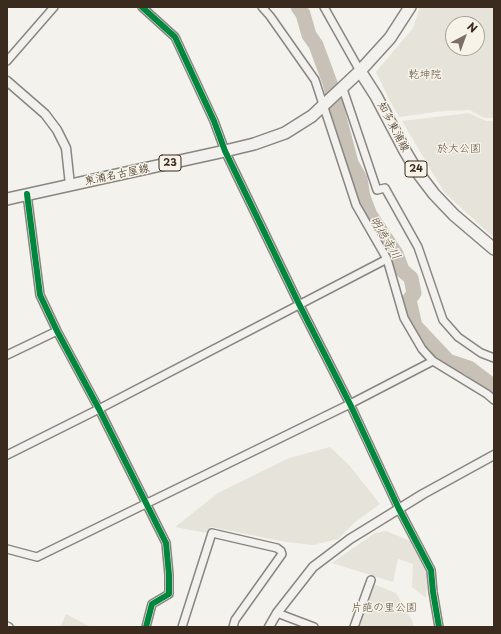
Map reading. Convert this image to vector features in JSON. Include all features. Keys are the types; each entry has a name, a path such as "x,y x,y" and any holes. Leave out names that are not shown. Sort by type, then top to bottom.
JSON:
{"main road":[{"name":"東浦名古屋線","path":"7,199 225,151 269,140 285,133 312,116 343,89 390,38 410,7"},
{"name":"知多東浦線","path":"360,71 376,96 418,173 434,194 454,215 494,250"}],"street":[{"path":"7,61 54,7"},
{"path":"142,7 175,37 214,121 225,151 299,304 350,404 399,509 431,570 439,627"},
{"path":"262,7 315,80 356,205 387,259 404,318 422,349 433,361 488,394 494,400"},
{"path":"324,7 360,71"},
{"path":"7,81 45,114 57,130 66,148 70,185"},
{"path":"343,89 378,190 385,188 418,247 443,320 458,337 481,353 494,358"},
{"path":"27,194 40,295 166,543 169,594 152,604 146,627"},
{"path":"7,455 99,409 387,259"},
{"path":"7,355 57,331"},
{"path":"7,549 37,557 350,404 433,361"},
{"path":"269,627 276,613 312,567 350,539 423,494 494,455"},
{"path":"182,627 212,532 277,548 282,554 235,620 233,627"},
{"path":"354,627 371,580"},
{"path":"276,613 303,625 314,627"}],"green space":[{"name":"乾坤院","path":"420,7 494,7 494,118 484,118 470,110 443,111 399,117 376,72 413,28"},
{"name":"於大公園","path":"469,113 486,121 494,121 494,238 444,192 402,121"},
{"path":"330,447 349,465 380,504 354,523 338,539 313,545 286,542 211,527 207,533 175,527 218,493 289,458"},
{"path":"386,531 415,543 428,573 426,598 412,587 413,564 398,559 393,582 332,563 375,533"},
{"name":"片葩の里公園","path":"373,584 396,593 413,622 413,627 358,627"},
{"path":"66,614 91,627 60,627"}],"waterway":[{"name":"明徳寺川","path":"298,7 303,14 309,35 316,45 330,83 351,163 360,179 363,197 370,215 396,254 402,270 411,278 414,293 409,300 415,326 448,361 469,368 494,387"}],"cycle path":[{"path":"142,7 175,37 214,121 225,151 299,304 350,404 399,509 431,570 439,627"},
{"path":"27,194 40,295 166,543 169,594 152,604 146,627"}]}
